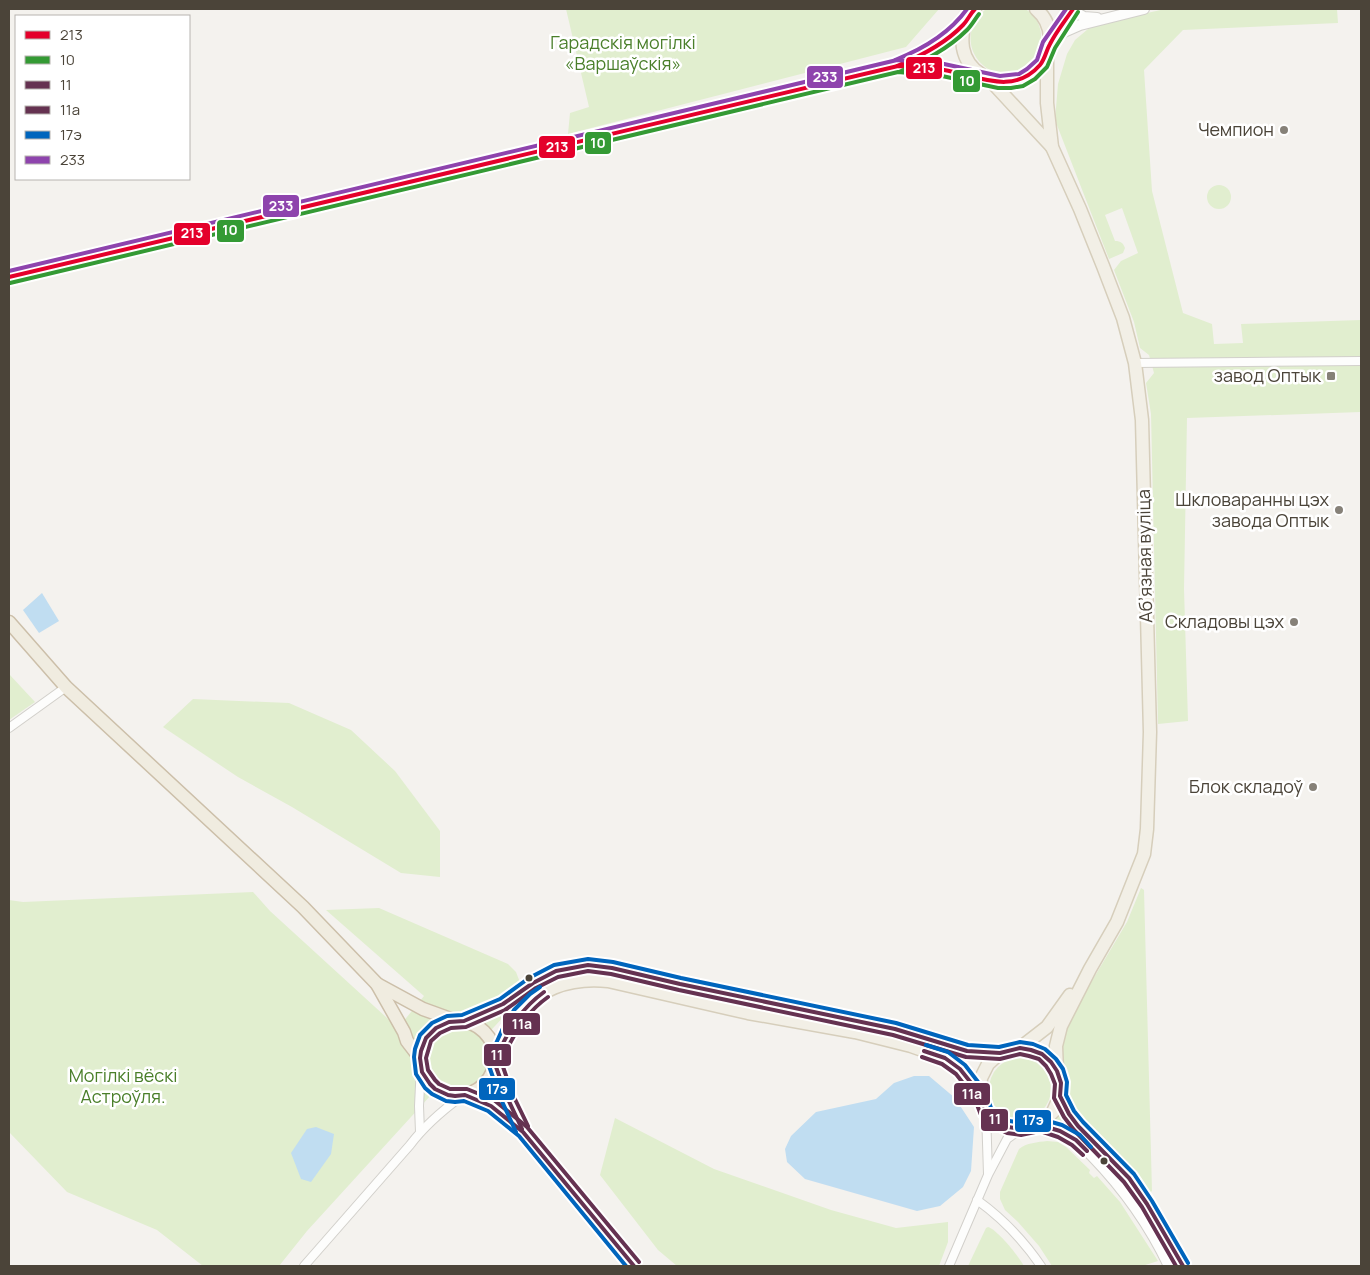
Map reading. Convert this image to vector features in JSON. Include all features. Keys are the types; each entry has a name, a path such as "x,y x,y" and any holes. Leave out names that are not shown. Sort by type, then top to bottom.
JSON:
{"highway":[{"path":"9,622 66,687 303,907 377,984 420,1062 426,1078 435,1088 448,1095 464,1095 473,1093 485,1084 490,1078 495,1062 495,1051 492,1042 481,1028 423,1009 377,984"},
{"path":"420,1062 423,1044 430,1032 442,1024 460,1021"},
{"path":"495,1062 506,1095 523,1132"},
{"path":"464,1095 491,1106 523,1132 634,1266"}],"main road":[{"path":"9,277 898,66 928,53 964,24 975,9"},
{"name":"Абʼязная вуліца","path":"1036,9 1046,23 1048,33 1047,103 1052,147 1103,266 1123,318 1136,363 1142,420 1150,732 1147,829 1144,854 1117,922 1061,1026 1056,1046 1057,1071 1061,1083 1060,1096"},
{"path":"898,66 943,70 999,82 1021,80 1039,67 1045,58 1048,48 1075,9"},
{"name":"Абʼязная вуліца","path":"964,24 963,50 968,62 977,72 988,79 1052,147"},
{"name":"Абʼязная вуліца","path":"460,1021 503,1004 533,983 556,971 588,965 612,968 895,1029 966,1051 1000,1053 1020,1048 1047,1027 1090,969"},
{"path":"495,1062 514,1020 537,996 565,983 591,979 608,981 748,1013 854,1032 911,1046 945,1058 960,1069 980,1094 986,1111 996,1121 1008,1128 1021,1130 1040,1124 1053,1112 1060,1096"},
{"path":"1020,1048 1042,1054 1057,1071"},
{"path":"980,1094 981,1078 988,1064 1000,1053"}],"street":[{"path":"1075,9 1077,13 1084,17 1113,17"},
{"path":"1048,48 1064,32 1080,25 1144,9"},
{"path":"1136,363 1361,361"},
{"path":"9,728 66,687"},
{"path":"420,1062 420,1132"},
{"path":"304,1266 420,1132 443,1110 464,1095"},
{"name":"Абʼязная вуліца","path":"1060,1096 1069,1114 1078,1126 1128,1178 1147,1204 1182,1266"},
{"path":"986,1111 988,1175"},
{"path":"1040,1124 1060,1131 1076,1140 1106,1170 1136,1209 1169,1266"},
{"path":"949,1266 988,1175 1008,1139 1021,1130"},
{"path":"977,1200 994,1212 1041,1266"}],"green space":[{"name":"Гарадскія могілкі «Варшаўскія»","path":"566,9 939,9 906,47 568,134 570,113 589,107"},
{"path":"986,9 1025,9 1035,17 1039,25 1041,42 1036,56 1029,65 1015,73 1001,74 989,69 979,61 972,49 971,36 975,22"},
{"path":"1165,9 1337,9 1338,23 1183,30 1144,70 1152,191 1183,313 1212,324 1214,344 1243,343 1241,324 1361,320 1361,412 1187,418 1184,589 1188,721 1158,724 1151,414 1146,383 1154,373 1149,355 1140,348 1134,322 1114,270 1121,261 1138,253 1122,208 1105,215 1115,241 1122,243 1125,248 1123,253 1109,259 1055,120 1058,84 1067,54 1075,40 1088,29 1107,22"},
{"path":"1219,185 1224,186 1230,192 1230,202 1224,208 1219,209 1214,208 1208,202 1207,197 1208,192 1214,186"},
{"path":"9,674 35,702 9,720"},
{"path":"193,699 289,703 351,730 395,771 440,831 440,877 401,873 292,807 238,777 163,727"},
{"path":"1141,888 1144,890 1152,1191 1147,1195 1107,1147 1073,1113 1069,1104 1060,1057 1064,1032 1070,1018 1127,922"},
{"name":"Могілкі вёскі Астроўля.","path":"253,892 270,911 398,1028 424,996 326,910 379,908 508,964 516,972 521,985 520,999 482,1040 487,1051 488,1061 486,1070 480,1078 473,1084 464,1087 453,1087 442,1083 307,1231 279,1266 203,1266 157,1230 67,1192 9,1132 9,900 23,902"},
{"path":"616,962 874,1016 946,1036 949,1039 948,1041 918,1030 849,1013 616,964"},
{"path":"1020,1058 1037,1063 1042,1067 1046,1072 1051,1089 1046,1106 1042,1111 1037,1115 1020,1120 1003,1115 998,1111 994,1106 989,1089 994,1072 998,1067 1003,1063"},
{"path":"1060,1108 1076,1132 1125,1182 1143,1207 1141,1210 1123,1182 1102,1159 1061,1124 1049,1122"},
{"path":"615,1118 714,1169 831,1210 896,1228 948,1222 948,1242 939,1266 677,1266 658,1250 600,1175"},
{"path":"1036,1142 1058,1142 1066,1147 1090,1170 1089,1173 1094,1178 1097,1176 1120,1202 1158,1261 1142,1266 1052,1266 1039,1246 1005,1210 1000,1199 1000,1192 1019,1149"},
{"path":"988,1227 1002,1238 1024,1266 968,1266"}],"water":[{"path":"42,593 59,621 39,633 23,610"},
{"path":"914,1076 929,1076 955,1098 974,1127 971,1171 963,1187 940,1206 917,1211 805,1179 787,1162 785,1149 791,1136 816,1112 876,1099 894,1083"},
{"path":"316,1127 334,1134 331,1154 311,1182 301,1179 291,1153 307,1129"}],"transit line":[{"name":"233","path":"895,60 935,40 952,26 967,9"},
{"name":"213","path":"897,66 941,44 963,25 975,9"},
{"name":"233","path":"9,271 897,60 944,64 1000,76 1019,74 1037,60 1043,42 1066,9"},
{"name":"213","path":"9,277 898,66 944,70 995,81 1007,82 1018,80 1030,74 1040,65 1052,40 1073,9"},
{"name":"10","path":"10,283 898,72 942,76 998,88 1023,86 1035,79 1047,67 1055,48 1078,12"},
{"name":"10","path":"899,72 944,49 967,30 979,14"},
{"name":"17э","path":"626,1266 519,1136 488,1111 464,1101 446,1101 425,1088 416,1074 414,1057 420,1035 432,1023 447,1016 462,1015 500,999 529,978 554,965 588,959 613,962 896,1023 968,1045 999,1047 1020,1042 1033,1044 1045,1049 1056,1059 1063,1069 1067,1082 1066,1095 1074,1111 1134,1174 1188,1263"},
{"name":"11","path":"634,1266 523,1132 491,1106 465,1095 448,1095 435,1089 430,1084 422,1072 420,1058 426,1038 436,1028 449,1022 464,1021 503,1004 533,983 556,971 588,965 612,968 895,1029 967,1051 1000,1053 1020,1048 1031,1050 1042,1054 1051,1062 1057,1071 1061,1083 1060,1096 1069,1114 1078,1126 1129,1178 1147,1204 1183,1266"},
{"name":"11а","path":"639,1262 527,1127 494,1100 467,1089 450,1089 435,1080 428,1070 426,1058 431,1041 440,1033 451,1028 466,1027 505,1010 536,988 558,977 588,971 611,974 893,1035 966,1057 1000,1059 1020,1054 1039,1059 1051,1074 1055,1084 1054,1098 1064,1117 1124,1182 1142,1207 1176,1266"},
{"name":"17э","path":"516,1132 500,1097 489,1066 489,1059 503,1028 514,1010 540,987"},
{"name":"11","path":"522,1129 506,1095 495,1060 504,1040 520,1014 544,992"},
{"name":"11а","path":"528,1126 512,1093 501,1061 526,1018 548,997"},
{"name":"17э","path":"926,1045 948,1052 965,1065 985,1091 991,1108 1000,1116 1010,1121 1021,1123 1041,1119 1062,1125 1080,1135 1091,1147"},
{"name":"11","path":"924,1051 945,1058 960,1069 980,1094 986,1111 996,1121 1008,1127 1021,1129 1040,1125 1060,1131 1076,1140 1087,1151"},
{"name":"11а","path":"922,1057 942,1064 956,1074 974,1097 981,1115 993,1126 1007,1133 1021,1135 1040,1131 1058,1137 1072,1145 1083,1155"}],"place":[{"name":"Чемпион","path":"1284,130"},
{"name":"завод Оптык","path":"1331,376"},
{"name":"Шкловаранны цэх завода Оптык","path":"1339,510"},
{"name":"Складовы цэх","path":"1294,622"},
{"name":"Блок складоў","path":"1313,787"}]}
